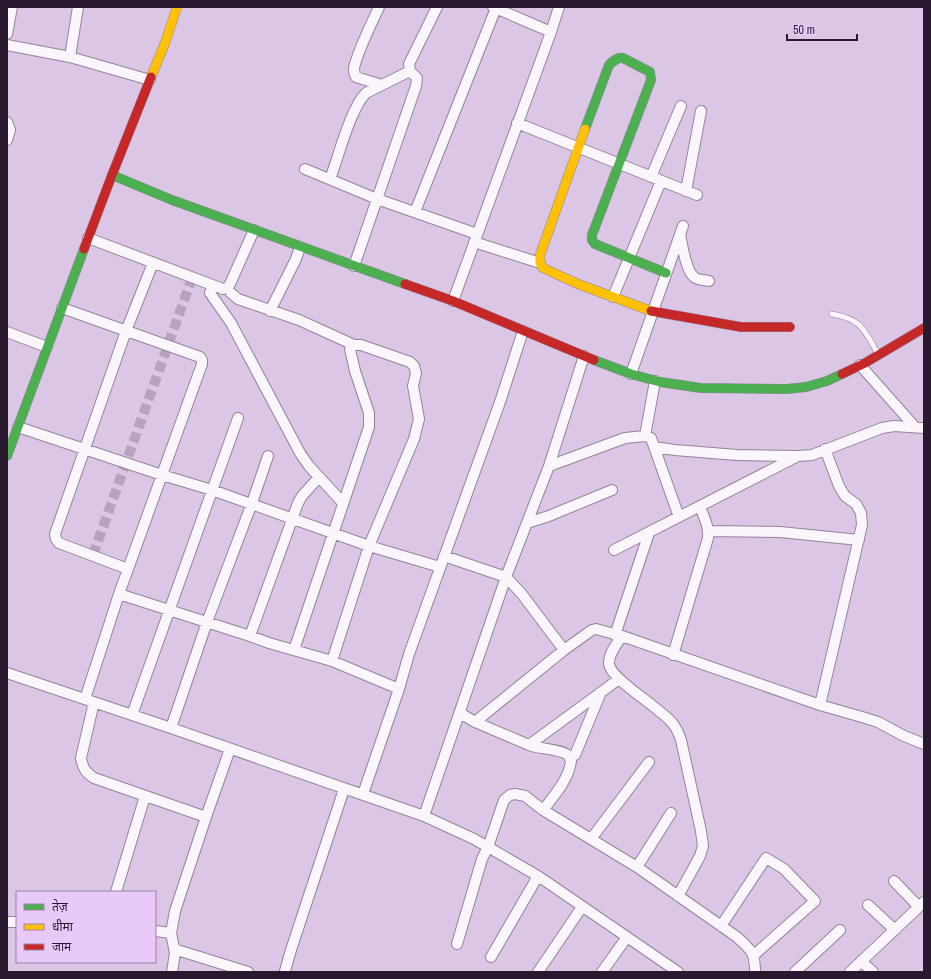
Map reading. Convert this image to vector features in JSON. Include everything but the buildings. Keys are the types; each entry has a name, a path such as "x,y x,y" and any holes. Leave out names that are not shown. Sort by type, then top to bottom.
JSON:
{"street":[{"path":"7,34 12,7"},
{"path":"70,57 78,7"},
{"path":"7,456 47,346 177,7"},
{"path":"379,7 360,51 354,69 354,74 356,77 382,85"},
{"path":"354,266 416,86 417,78 410,71 410,64 437,7"},
{"path":"453,301 559,7"},
{"path":"415,212 495,8 551,32"},
{"path":"7,45 70,57 150,80"},
{"path":"666,273 595,244 592,240 592,235 618,164 651,80 650,72 621,58 615,59 610,65 578,148 540,256 540,263 543,268 578,284 653,312 741,327 790,327"},
{"path":"330,179 355,109 361,98 366,93 410,71"},
{"path":"613,297 630,258 680,106"},
{"path":"686,191 701,112"},
{"path":"7,122 10,130 7,140"},
{"path":"517,123 697,195"},
{"path":"305,169 540,263"},
{"path":"112,175 172,200 453,301 584,356 631,374 655,381 701,388 787,390 806,387 827,381 860,365 924,328"},
{"path":"88,238 223,289 227,288 230,284 254,230"},
{"path":"631,374 681,230 688,268 691,274 694,278 709,280"},
{"path":"270,311 296,259 300,247"},
{"path":"128,569 60,543 56,540 55,534 126,331 153,263"},
{"path":"213,286 210,293 231,323 300,453 309,466 343,503"},
{"path":"231,293 238,299 299,320 354,345 361,345 410,362 414,366 416,374 413,386 419,419 414,439 370,546 332,661"},
{"path":"62,308 200,357 202,360 202,364 119,594 89,701 81,758 82,766 86,773 94,778 206,817"},
{"path":"363,794 399,689 409,654 500,402 522,331"},
{"path":"7,332 47,346"},
{"path":"294,650 369,427 369,413 351,356 350,349 354,345"},
{"path":"424,816 506,577 549,466 584,356"},
{"path":"860,365 919,428"},
{"path":"645,436 655,381"},
{"path":"132,715 238,418"},
{"path":"654,447 737,455 812,455 882,428 894,426 919,428"},
{"path":"18,427 252,503 333,534 440,567"},
{"path":"549,466 626,438 645,436 651,438 679,517"},
{"path":"820,705 862,525 861,513 856,504 846,496 839,486 826,449"},
{"path":"171,728 207,622 268,456"},
{"path":"614,550 798,456"},
{"path":"250,636 302,496 319,477"},
{"path":"527,523 549,516 612,490"},
{"path":"673,655 708,538 709,531 700,507"},
{"path":"709,531 780,532 859,540"},
{"path":"648,533 618,636 610,656 609,664 611,671 619,679 653,704 672,722 677,729 681,740 703,846 700,856 678,896"},
{"path":"444,556 506,577 521,593 564,650"},
{"path":"119,594 332,661 399,689"},
{"path":"475,722 564,650 592,630 596,629 820,705 862,716 924,744"},
{"path":"7,673 424,816 474,839 538,876 674,971"},
{"path":"529,745 619,679"},
{"path":"575,756 601,692"},
{"path":"460,713 475,722 529,745 567,755 571,761 571,768 543,810"},
{"path":"172,972 175,960 171,933 175,911 230,749"},
{"path":"591,839 649,762"},
{"path":"286,972 291,950 344,789"},
{"path":"458,944 482,859 488,847 504,800 510,795 515,794 525,796 543,810 637,867 736,937 749,948 754,955 755,972"},
{"path":"116,891 145,796"},
{"path":"637,867 671,813"},
{"path":"721,926 766,858 784,869 815,901 754,955"},
{"path":"491,957 538,876"},
{"path":"850,972 921,905 894,881"},
{"path":"868,905 895,930"},
{"path":"538,972 582,907"},
{"path":"795,972 840,930"},
{"path":"156,931 171,933"},
{"path":"602,972 627,937"},
{"path":"174,949 248,972"},
{"path":"861,961 873,972"}],"lane":[{"path":"832,314 846,317 863,328 879,355"}],"tunnel":[{"path":"93,555 192,278"}],"traffic: fast":[{"path":"585,129 609,65 612,62 623,58 650,72 651,80 592,235 592,240 595,244 666,273"},
{"path":"112,175 172,200 405,284"},
{"path":"7,456 84,249"},
{"path":"594,360 631,374 660,382 701,388 787,389 806,387 827,381 842,374"}],"traffic: slow":[{"path":"151,77 165,43 177,7"},
{"path":"585,129 540,255 540,263 543,268 578,284 651,311"}],"traffic: jam":[{"path":"84,249 151,77"},
{"path":"405,284 453,301 594,360"},
{"path":"651,311 741,327 790,327"},
{"path":"842,374 865,363 924,328"}]}
